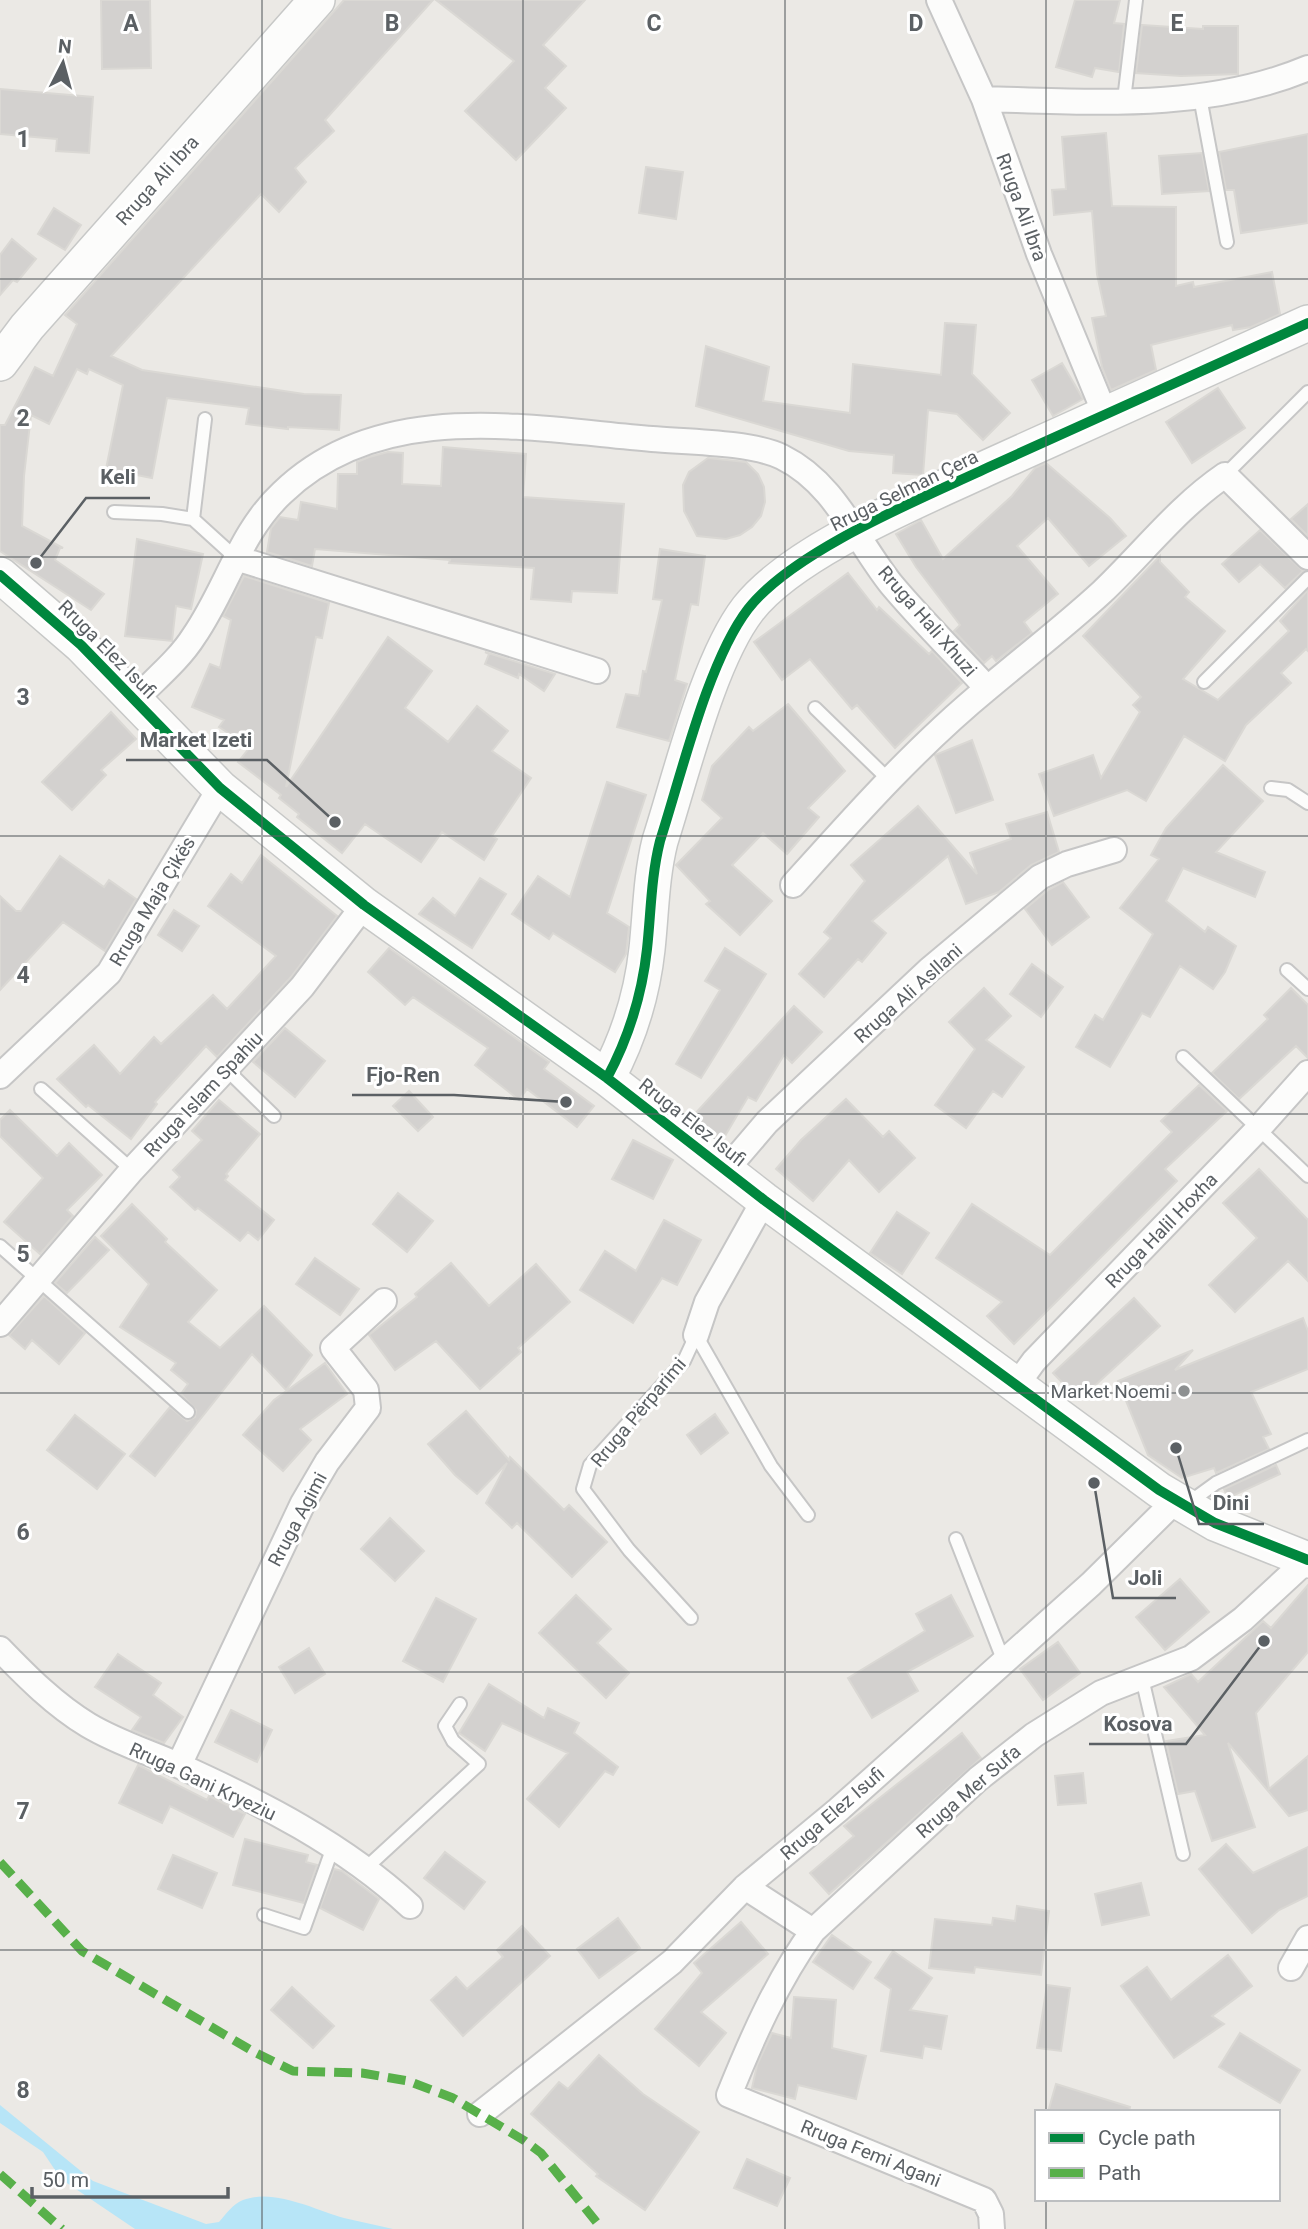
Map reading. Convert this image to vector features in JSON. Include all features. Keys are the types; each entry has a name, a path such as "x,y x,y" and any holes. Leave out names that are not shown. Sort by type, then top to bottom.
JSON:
{"main road":[{"name":"Rruga Ali Ibra","path":"0,363 27,327 317,0"},
{"name":"Rruga Selman Çera","path":"607,1078 632,1024 641,989 652,874 660,841 727,643 749,609 776,581 857,531 1105,414 1308,323"},
{"name":"Rruga Elez Isufi","path":"0,575 55,621 220,788 363,905 607,1078 764,1200 1015,1387 1180,1503 1215,1523 1307,1560"}],"street":[{"name":"Rruga Ali Ibra","path":"939,0 984,99 1039,254 1105,414"},
{"path":"984,99 1124,100 1200,97 1238,91 1308,68"},
{"name":"Rruga Hali Xhuzi","path":"135,700 193,639 257,522 282,492 315,467 397,432 486,424 706,443 781,457 812,478 857,531 891,584 987,688 1053,635 1102,591 1202,491 1225,475"},
{"path":"1225,475 1308,556"},
{"path":"236,558 597,671"},
{"path":"793,885 888,779 987,688"},
{"name":"Rruga Maja Çikës","path":"4,1065 109,973 220,788"},
{"name":"Rruga Ali Asllani","path":"726,1170 767,1122 919,979 1040,877 1067,864 1114,850"},
{"name":"Rruga Islam Spahiu","path":"0,1324 132,1170 302,987 363,905"},
{"name":"Rruga Halil Hoxha","path":"1015,1387 1034,1361 1258,1129 1308,1073"},
{"name":"Rruga Përparimi","path":"695,1335 707,1302 764,1200"},
{"name":"Rruga Agimi","path":"179,1765 303,1503 327,1462 368,1408 366,1391 333,1348 384,1301"},
{"name":"Rruga Elez Isufi","path":"480,2114 672,1962 745,1887 838,1810 1180,1503"},
{"name":"Rruga Mer Sufa","path":"729,2095 750,2043 795,1956 813,1931 978,1779 1034,1735 1101,1693 1191,1658 1243,1619 1307,1560"},
{"name":"Rruga Gani Kryeziu","path":"0,1649 59,1705 87,1724 118,1742 179,1765 303,1828 366,1868 410,1906"},
{"path":"745,1887 813,1931"},
{"path":"1291,1968 1308,1938"},
{"name":"Rruga Femi Agani","path":"729,2095 984,2200 992,2214 992,2229"}],"lane":[{"path":"1124,100 1136,0"},
{"path":"1200,97 1227,242"},
{"name":"Rruga Hali Xhuzi","path":"1225,475 1308,392"},
{"path":"194,519 205,419"},
{"path":"114,512 162,513 194,519 236,558"},
{"path":"1204,682 1308,578"},
{"path":"815,708 888,779"},
{"path":"1271,788 1288,790 1308,803"},
{"path":"1287,970 1308,989"},
{"path":"1183,1057 1308,1176"},
{"path":"225,1068 274,1116"},
{"path":"41,1089 132,1170"},
{"path":"0,1246 188,1412"},
{"name":"Rruga Përparimi","path":"695,1335 771,1466 808,1515"},
{"name":"Rruga Përparimi","path":"691,1618 629,1550 583,1489 590,1465 684,1361 695,1335"},
{"path":"1180,1503 1308,1440"},
{"path":"956,1539 1004,1662"},
{"path":"1142,1678 1183,1854"},
{"path":"366,1868 479,1764 453,1741 445,1726 460,1704"},
{"path":"264,1915 304,1928 332,1847"}],"water":[{"path":"0,2105 93,2181 206,2224 219,2222 243,2200 268,2197 294,2201 344,2218 393,2229 135,2229 61,2179 43,2152 0,2123"}],"building":[{"path":"101,0 150,0 151,68 102,69"},
{"path":"344,0 433,0 325,120 334,131 295,168 306,182 279,212 261,194 111,356 142,370 304,394 341,395 339,430 288,429 246,424 249,408 167,398 152,478 106,469 123,385 89,369 87,374 77,369 49,424 31,415 22,526 63,548 60,548 55,560 104,594 91,610 0,551 0,425 5,425 35,367 53,376 77,324 65,315"},
{"path":"436,0 585,0 543,45 566,66 545,88 566,108 516,160 465,111 514,61"},
{"path":"1075,0 1120,0 1114,23 1124,24 1119,72 1095,68 1092,77 1056,67"},
{"path":"1142,25 1203,29 1203,26 1238,26 1238,74 1181,76 1136,73"},
{"path":"0,89 93,97 89,153 56,151 57,139 0,134"},
{"path":"1106,133 1112,206 1176,207 1176,286 1193,282 1194,287 1272,272 1280,314 1251,327 1233,330 1232,325 1151,345 1156,370 1111,390 1102,367 1092,318 1106,316 1097,274 1092,211 1054,215 1052,190 1066,189 1062,137"},
{"path":"1308,134 1308,223 1241,233 1234,190 1226,190 1219,152"},
{"path":"1202,153 1209,191 1162,194 1159,156"},
{"path":"646,167 683,172 676,219 639,213"},
{"path":"54,208 81,225 65,250 38,234"},
{"path":"12,239 36,259 17,282 13,280 0,295 0,255"},
{"path":"945,323 976,325 972,374 1010,413 983,440 957,414 928,410 923,475 893,473 894,455 849,451 696,406 706,346 769,367 763,401 850,413 853,364 941,375"},
{"path":"1062,363 1083,399 1053,416 1032,380"},
{"path":"1218,388 1245,428 1192,463 1166,422"},
{"path":"443,447 526,454 523,497 624,504 617,593 572,591 571,602 531,599 534,568 449,563 450,560 315,549 312,566 267,552 271,528 280,517 298,520 301,502 337,509 338,474 357,474 357,462 369,457 388,452 403,453 402,484 441,486"},
{"path":"708,458 746,462 758,474 764,487 765,502 761,516 752,527 740,535 726,539 697,536 684,511 683,485 689,472"},
{"path":"1046,463 1110,518 1126,536 1089,566 1048,518 1017,546 1058,594 1024,622 1032,633 996,661 992,656 984,663 954,631 960,625 916,567 896,534 921,520 943,559 1012,496 1035,468"},
{"path":"1308,504 1308,536 1291,519"},
{"path":"1260,530 1303,571 1285,588 1260,564 1239,582 1222,564"},
{"path":"137,539 203,554 191,609 176,606 172,641 125,636"},
{"path":"660,549 705,556 698,605 691,604 675,680 687,684 669,741 617,727 626,694 639,696 643,671 646,672 662,600 653,599"},
{"path":"1160,556 1160,562 1189,592 1185,597 1225,631 1183,679 1218,700 1289,631 1280,621 1308,590 1308,651 1306,649 1281,673 1291,683 1246,725 1225,761 1184,736 1146,801 1127,790 1054,816 1039,774 1093,755 1101,778 1140,712 1133,705 1141,697 1083,636"},
{"path":"848,573 877,610 879,607 929,654 932,651 962,683 895,748 857,705 852,709 810,659 782,680 754,642"},
{"path":"244,576 329,603 322,638 316,637 286,787 388,637 432,671 405,708 448,742 477,706 508,731 492,751 531,778 492,836 497,839 484,860 442,832 421,862 365,824 342,853 297,817 299,814 279,798 281,795 238,762 250,747 219,727 224,720 192,707 210,664 220,668 231,620 223,616"},
{"path":"485,652 555,674 544,691 519,674 518,678 485,664 489,654"},
{"path":"788,704 845,771 808,808 819,817 787,854 763,833 732,865 772,901 740,935 706,904 710,901 676,865 722,818 702,800 712,766 749,727 753,731"},
{"path":"111,712 136,739 101,770 106,775 72,810 42,782"},
{"path":"972,740 993,800 956,813 935,755"},
{"path":"1223,765 1263,801 1216,852 1265,872 1255,897 1183,868 1166,901 1205,932 1208,927 1236,946 1225,972 1213,989 1180,966 1150,1017 1142,1013 1110,1067 1076,1047 1095,1015 1103,1020 1153,934 1120,908 1159,859 1151,855 1166,828"},
{"path":"607,782 646,795 607,913 629,927 626,954 615,972 553,933 549,939 512,914 538,876 570,897"},
{"path":"918,806 977,874 970,853 1011,839 1006,824 1047,812 1059,852 1031,865 999,892 966,904 948,856 872,921 886,933 862,962 858,959 824,997 799,974 831,938 824,932 865,881 851,865"},
{"path":"261,855 337,916 291,977 217,1057 206,1046 155,1102 157,1104 131,1139 88,1105 86,1107 57,1079 94,1045 120,1074 154,1037 161,1044 213,995 227,1009 276,956 208,906 231,874 242,883"},
{"path":"60,856 104,887 109,880 136,899 105,951 63,922 0,990 0,896 16,911 21,911"},
{"path":"480,878 506,894 472,948 419,914 433,898 455,916"},
{"path":"1063,882 1089,917 1052,945 1025,909 1048,890"},
{"path":"174,910 199,926 182,951 158,935"},
{"path":"389,948 549,1062 544,1069 594,1106 577,1127 527,1089 519,1100 475,1065 488,1048 413,997 405,1005 368,972"},
{"path":"725,948 766,974 701,1078 676,1064 720,990 705,981"},
{"path":"1032,964 1063,987 1041,1017 1010,994"},
{"path":"984,988 1011,1016 986,1040 1024,1067 1002,1097 993,1091 966,1128 935,1105 975,1049 949,1022"},
{"path":"1291,988 1308,1005 1308,1058 1296,1046 1239,1099 1212,1073 1268,1019 1264,1015"},
{"path":"794,1006 822,1032 792,1063 784,1055 756,1101 748,1097 722,1141 691,1118"},
{"path":"285,1028 325,1061 295,1097 253,1062"},
{"path":"1199,1085 1227,1111 1165,1169 1177,1181 1014,1344 987,1316 1002,1302 936,1258 972,1204 1050,1255 1172,1132 1161,1121"},
{"path":"409,1091 433,1117 418,1131 393,1106"},
{"path":"846,1099 883,1137 889,1131 915,1158 879,1192 849,1160 813,1201 776,1169 801,1140"},
{"path":"219,1100 260,1134 226,1174 228,1176 225,1180 274,1220 258,1240 248,1232 240,1241 198,1208 195,1210 170,1187 180,1177 173,1170 202,1140 192,1131"},
{"path":"10,1110 57,1156 69,1143 102,1175 67,1210 73,1216 40,1254 4,1222 43,1178 0,1136 0,1120"},
{"path":"633,1140 673,1160 653,1199 612,1179"},
{"path":"1259,1169 1308,1220 1308,1281 1288,1261 1235,1312 1209,1285 1257,1238 1223,1203"},
{"path":"398,1193 433,1221 407,1252 373,1224"},
{"path":"132,1204 167,1239 165,1242 217,1290 188,1322 220,1348 264,1306 312,1355 286,1390 252,1354 155,1476 130,1456 170,1407 187,1421 195,1417 196,1410 181,1394 188,1384 171,1370 176,1363 120,1327 149,1284 101,1236"},
{"path":"897,1212 929,1233 902,1274 870,1253"},
{"path":"664,1220 701,1240 677,1285 662,1278 633,1323 580,1290 605,1251 636,1271"},
{"path":"95,1237 109,1250 67,1293 55,1283"},
{"path":"315,1258 359,1289 340,1315 296,1284"},
{"path":"451,1263 489,1306 536,1264 570,1302 518,1348 521,1352 480,1389 436,1341 395,1370 369,1335 417,1297 415,1294"},
{"path":"44,1296 85,1333 59,1364 32,1340 25,1349 9,1335"},
{"path":"1134,1298 1160,1326 1079,1400 1053,1373"},
{"path":"1303,1318 1308,1331 1308,1369 1251,1392 1271,1434 1263,1437 1269,1449 1216,1473 1214,1468 1182,1478 1148,1455 1118,1381 1193,1350 1175,1370"},
{"path":"325,1363 347,1394 300,1429 311,1440 283,1471 243,1435 274,1400"},
{"path":"466,1411 509,1460 510,1457 564,1510 569,1505 607,1542 572,1577 517,1523 512,1528 486,1503 507,1463 477,1494 455,1475 428,1444"},
{"path":"715,1414 728,1433 701,1454 687,1435"},
{"path":"75,1415 125,1454 97,1489 47,1450"},
{"path":"1276,1465 1280,1474 1228,1498 1224,1489"},
{"path":"390,1518 424,1551 395,1581 361,1549"},
{"path":"1180,1579 1209,1612 1165,1650 1136,1617"},
{"path":"1308,1585 1308,1652 1256,1713 1269,1789 1308,1756 1308,1810 1289,1816 1228,1743 1255,1827 1212,1841 1195,1791 1178,1794 1166,1741 1205,1735 1164,1687 1191,1674 1198,1682 1263,1621 1271,1628"},
{"path":"576,1595 611,1629 597,1643 629,1673 606,1698 539,1633"},
{"path":"951,1595 973,1636 907,1672 918,1691 872,1718 848,1678 925,1631 916,1614"},
{"path":"436,1598 476,1619 443,1682 403,1661"},
{"path":"1058,1642 1080,1673 1043,1700 1020,1669"},
{"path":"309,1648 325,1674 295,1693 279,1667"},
{"path":"118,1654 161,1683 153,1695 183,1717 164,1743 132,1730 141,1717 95,1687"},
{"path":"489,1684 544,1718 548,1708 579,1723 574,1733 618,1767 613,1775 605,1771 559,1827 527,1799 568,1753 502,1723 485,1751 459,1733"},
{"path":"231,1710 272,1730 257,1762 215,1742"},
{"path":"962,1733 981,1758 829,1894 810,1873 854,1836 844,1826"},
{"path":"138,1765 207,1800 209,1796 245,1814 233,1837 170,1806 162,1823 119,1803"},
{"path":"1083,1773 1086,1803 1058,1805 1055,1776"},
{"path":"245,1839 308,1855 306,1862 317,1865 304,1903 233,1885"},
{"path":"1226,1844 1253,1873 1308,1847 1308,1896 1279,1910 1252,1933 1199,1869"},
{"path":"445,1852 485,1882 464,1909 424,1878"},
{"path":"173,1855 217,1873 202,1908 158,1889"},
{"path":"334,1869 342,1871 379,1899 363,1930 320,1908"},
{"path":"1141,1883 1149,1915 1102,1925 1095,1894"},
{"path":"1017,1906 1049,1911 1041,1975 975,1967 974,1973 929,1968 935,1919 992,1925 993,1918 1015,1921"},
{"path":"618,1918 640,1948 599,1978 577,1949"},
{"path":"741,1922 768,1954 701,2012 726,2033 699,2066 655,2029 702,1973 694,1963"},
{"path":"522,1926 550,1956 463,2036 431,2000 456,1977 467,1989 503,1957 497,1950"},
{"path":"832,1935 871,1962 853,1989 813,1962"},
{"path":"893,1951 932,1978 910,2010 947,2016 941,2049 924,2046 922,2058 881,2051 891,1989 875,1978"},
{"path":"1228,1955 1252,1986 1212,2016 1224,2024 1174,2058 1121,1986 1147,1967 1171,2000"},
{"path":"1047,1985 1070,1988 1061,2051 1037,2048"},
{"path":"292,1987 334,2026 313,2048 271,2010"},
{"path":"794,1997 836,2000 832,2048 866,2056 856,2099 798,2085 795,2099 752,2088 757,2065 772,2033 791,2038"},
{"path":"1240,2033 1300,2070 1280,2103 1219,2067"},
{"path":"599,2055 643,2094 699,2132 645,2210 596,2176 598,2174 531,2114 559,2082 568,2089"},
{"path":"1056,2084 1130,2107 1129,2110 1049,2110"},
{"path":"747,2159 790,2178 777,2206 734,2188"}],"marked path":[{"path":"0,1862 82,1951 254,2052 293,2071 362,2073 408,2081 453,2098 525,2141 541,2153 602,2229"},
{"path":"0,2174 62,2229"}],"cycle path":[{"path":"607,1078 628,1031 642,983 660,841 708,688 720,658 748,609 769,587 796,566 860,528 929,494 1308,323"},
{"path":"0,575 81,645 220,788 364,905 607,1078 764,1200 1159,1490 1215,1523 1308,1560"}],"place":[{"name":"Keli","path":"36,563"},
{"name":"Market Izeti","path":"335,822"},
{"name":"Fjo-Ren","path":"566,1102"},
{"name":"Market Noemi","path":"1184,1391"},
{"name":"Dini","path":"1176,1448"},
{"name":"Joli","path":"1094,1483"},
{"name":"Kosova","path":"1264,1641"}]}
